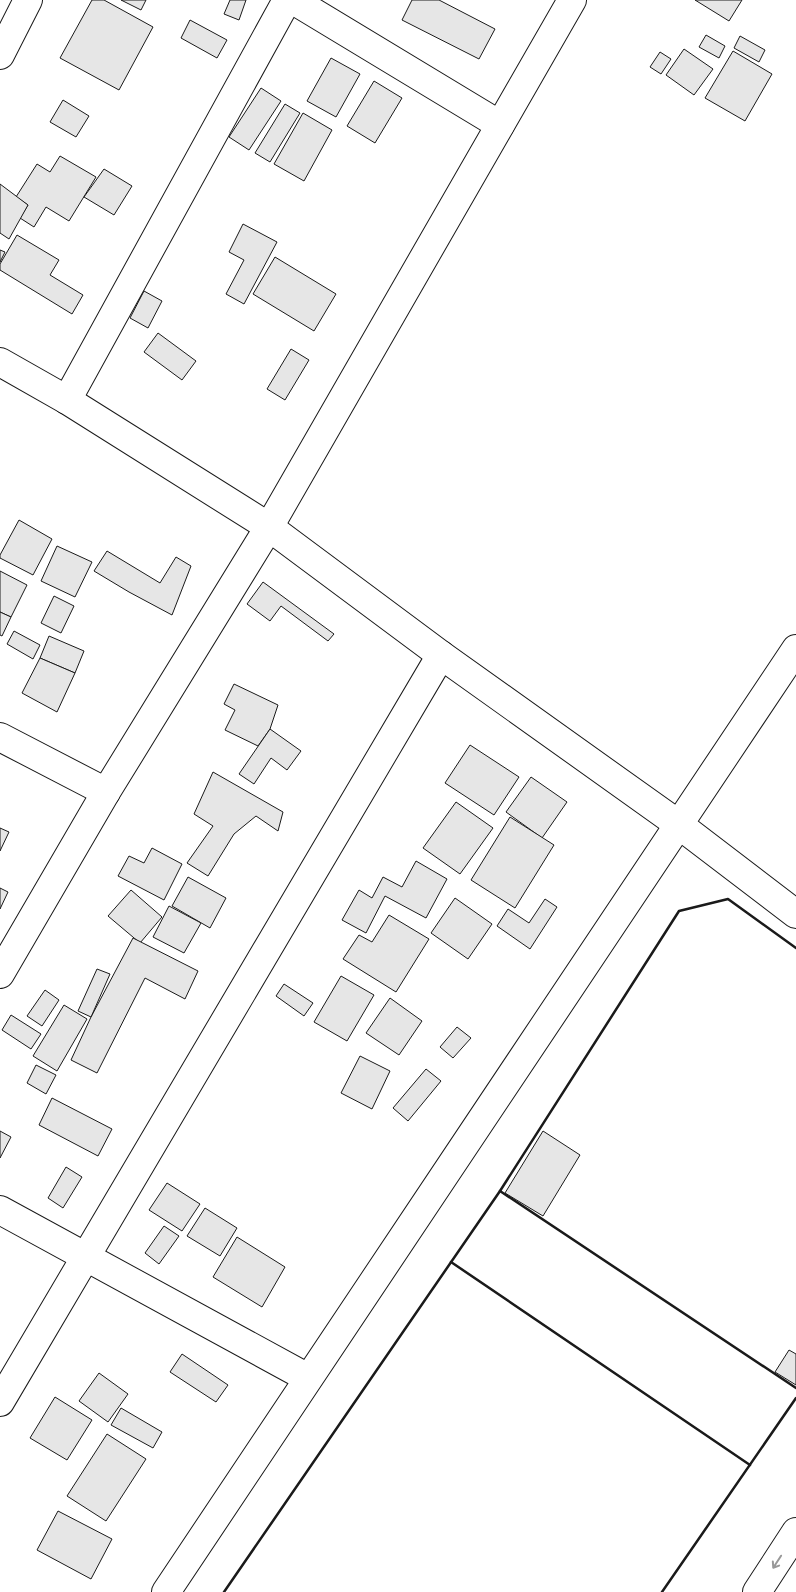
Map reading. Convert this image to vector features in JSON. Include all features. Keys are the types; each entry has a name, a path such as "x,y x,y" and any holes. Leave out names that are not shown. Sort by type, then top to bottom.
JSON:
{"main road":[{"path":"0,55 28,0"},
{"path":"67,400 287,0"},
{"path":"293,0 500,125"},
{"path":"1,969 106,792 269,527 572,0"},
{"path":"0,362 67,400 269,527 441,655 678,824 796,914"},
{"path":"166,1592 796,649"},
{"path":"0,1402 441,655"},
{"path":"0,737 106,792"},
{"path":"0,1210 308,1378"},
{"path":"757,1592 796,1532"}],"building":[{"path":"92,0 104,0 153,27 119,90 60,58"},
{"path":"121,0 146,0 141,10"},
{"path":"230,0 246,0 239,20 224,14"},
{"path":"412,0 439,0 495,29 479,59 402,20"},
{"path":"695,0 742,0 729,21"},
{"path":"190,20 227,40 217,58 181,38"},
{"path":"706,35 725,46 719,58 699,47"},
{"path":"740,36 765,50 759,62 734,48"},
{"path":"684,49 713,69 694,95 666,75"},
{"path":"733,51 772,74 745,121 705,98"},
{"path":"660,52 671,59 661,74 650,67"},
{"path":"331,58 360,74 336,117 307,101"},
{"path":"374,81 402,98 375,143 347,126"},
{"path":"261,88 281,101 249,150 229,137"},
{"path":"63,100 89,116 76,137 50,122"},
{"path":"285,104 300,113 270,162 255,153"},
{"path":"303,113 332,130 304,181 274,164"},
{"path":"60,156 96,177 69,221 46,207 34,227 20,218 28,205 16,197 37,164 50,172"},
{"path":"104,169 132,186 114,215 84,197"},
{"path":"0,184 28,205 9,239 0,233"},
{"path":"243,224 277,242 244,304 226,294 244,260 229,252"},
{"path":"17,235 59,260 50,275 83,295 72,314 0,270 0,264"},
{"path":"0,250 5,252 0,262"},
{"path":"275,257 336,294 314,331 253,294"},
{"path":"144,291 162,301 148,328 130,318"},
{"path":"158,333 196,361 182,380 144,352"},
{"path":"291,349 309,360 285,400 267,389"},
{"path":"19,520 52,539 33,575 0,558"},
{"path":"57,546 92,562 75,597 41,581"},
{"path":"107,551 160,583 176,557 191,566 172,615 94,571"},
{"path":"0,571 27,585 11,617 0,612"},
{"path":"263,582 334,634 328,641 281,606 270,621 247,604"},
{"path":"54,596 74,606 61,633 41,623"},
{"path":"0,612 11,617 2,636 0,635"},
{"path":"14,631 40,645 33,659 7,644"},
{"path":"49,636 84,651 75,673 40,658"},
{"path":"40,658 75,673 57,712 22,693"},
{"path":"234,684 278,705 270,729 258,746 225,730 235,710 224,704"},
{"path":"270,729 301,751 287,770 271,758 254,784 239,774"},
{"path":"470,745 519,777 494,815 445,783"},
{"path":"213,772 283,812 278,831 256,816 234,834 208,876 187,863 213,826 194,814"},
{"path":"531,777 567,802 542,838 506,812"},
{"path":"456,802 493,828 460,874 423,848"},
{"path":"510,817 554,845 515,908 471,880"},
{"path":"0,828 9,832 0,851"},
{"path":"152,848 182,864 164,900 118,876 129,856 144,863"},
{"path":"416,861 447,879 426,918 385,896 366,933 342,920 359,890 372,898 383,877 402,887"},
{"path":"188,877 226,898 210,928 172,906"},
{"path":"0,888 8,892 0,909"},
{"path":"131,890 162,917 140,943 108,916"},
{"path":"455,898 492,924 468,959 431,933"},
{"path":"545,899 557,907 530,949 497,926 508,909 529,923"},
{"path":"169,906 201,923 184,953 153,937"},
{"path":"389,915 429,939 396,992 343,959 359,935 372,942"},
{"path":"133,938 198,971 185,999 145,978 97,1073 71,1060 91,1017"},
{"path":"97,969 110,974 91,1017 78,1011"},
{"path":"341,976 374,995 347,1041 314,1022"},
{"path":"284,984 313,1003 304,1016 276,996"},
{"path":"45,990 59,1000 42,1026 27,1016"},
{"path":"390,998 422,1021 399,1055 366,1033"},
{"path":"64,1005 87,1019 57,1071 33,1056"},
{"path":"11,1015 41,1034 31,1049 2,1030"},
{"path":"457,1027 471,1038 453,1058 440,1047"},
{"path":"360,1056 390,1071 372,1109 341,1093"},
{"path":"36,1065 56,1075 46,1094 27,1083"},
{"path":"426,1069 441,1081 408,1121 393,1108"},
{"path":"52,1098 112,1129 98,1156 39,1125"},
{"path":"0,1131 11,1137 0,1158"},
{"path":"543,1131 580,1155 543,1216 505,1193"},
{"path":"66,1167 82,1177 63,1208 48,1198"},
{"path":"167,1183 200,1204 182,1231 149,1210"},
{"path":"205,1208 237,1228 220,1256 187,1236"},
{"path":"164,1226 179,1236 159,1264 145,1253"},
{"path":"237,1237 285,1267 262,1307 213,1277"},
{"path":"789,1350 796,1354 796,1385 775,1372"},
{"path":"182,1354 228,1385 216,1402 170,1372"},
{"path":"99,1373 128,1394 108,1422 79,1401"},
{"path":"55,1397 92,1420 67,1460 30,1438"},
{"path":"121,1408 162,1432 153,1448 111,1425"},
{"path":"107,1434 146,1459 106,1521 67,1496"},
{"path":"58,1511 112,1539 91,1579 37,1550"}],"wall":[{"path":"796,948 728,899 679,911 500,1191 796,1388"},
{"path":"224,1592 500,1191"},
{"path":"451,1262 750,1465"},
{"path":"662,1592 796,1398"}]}
